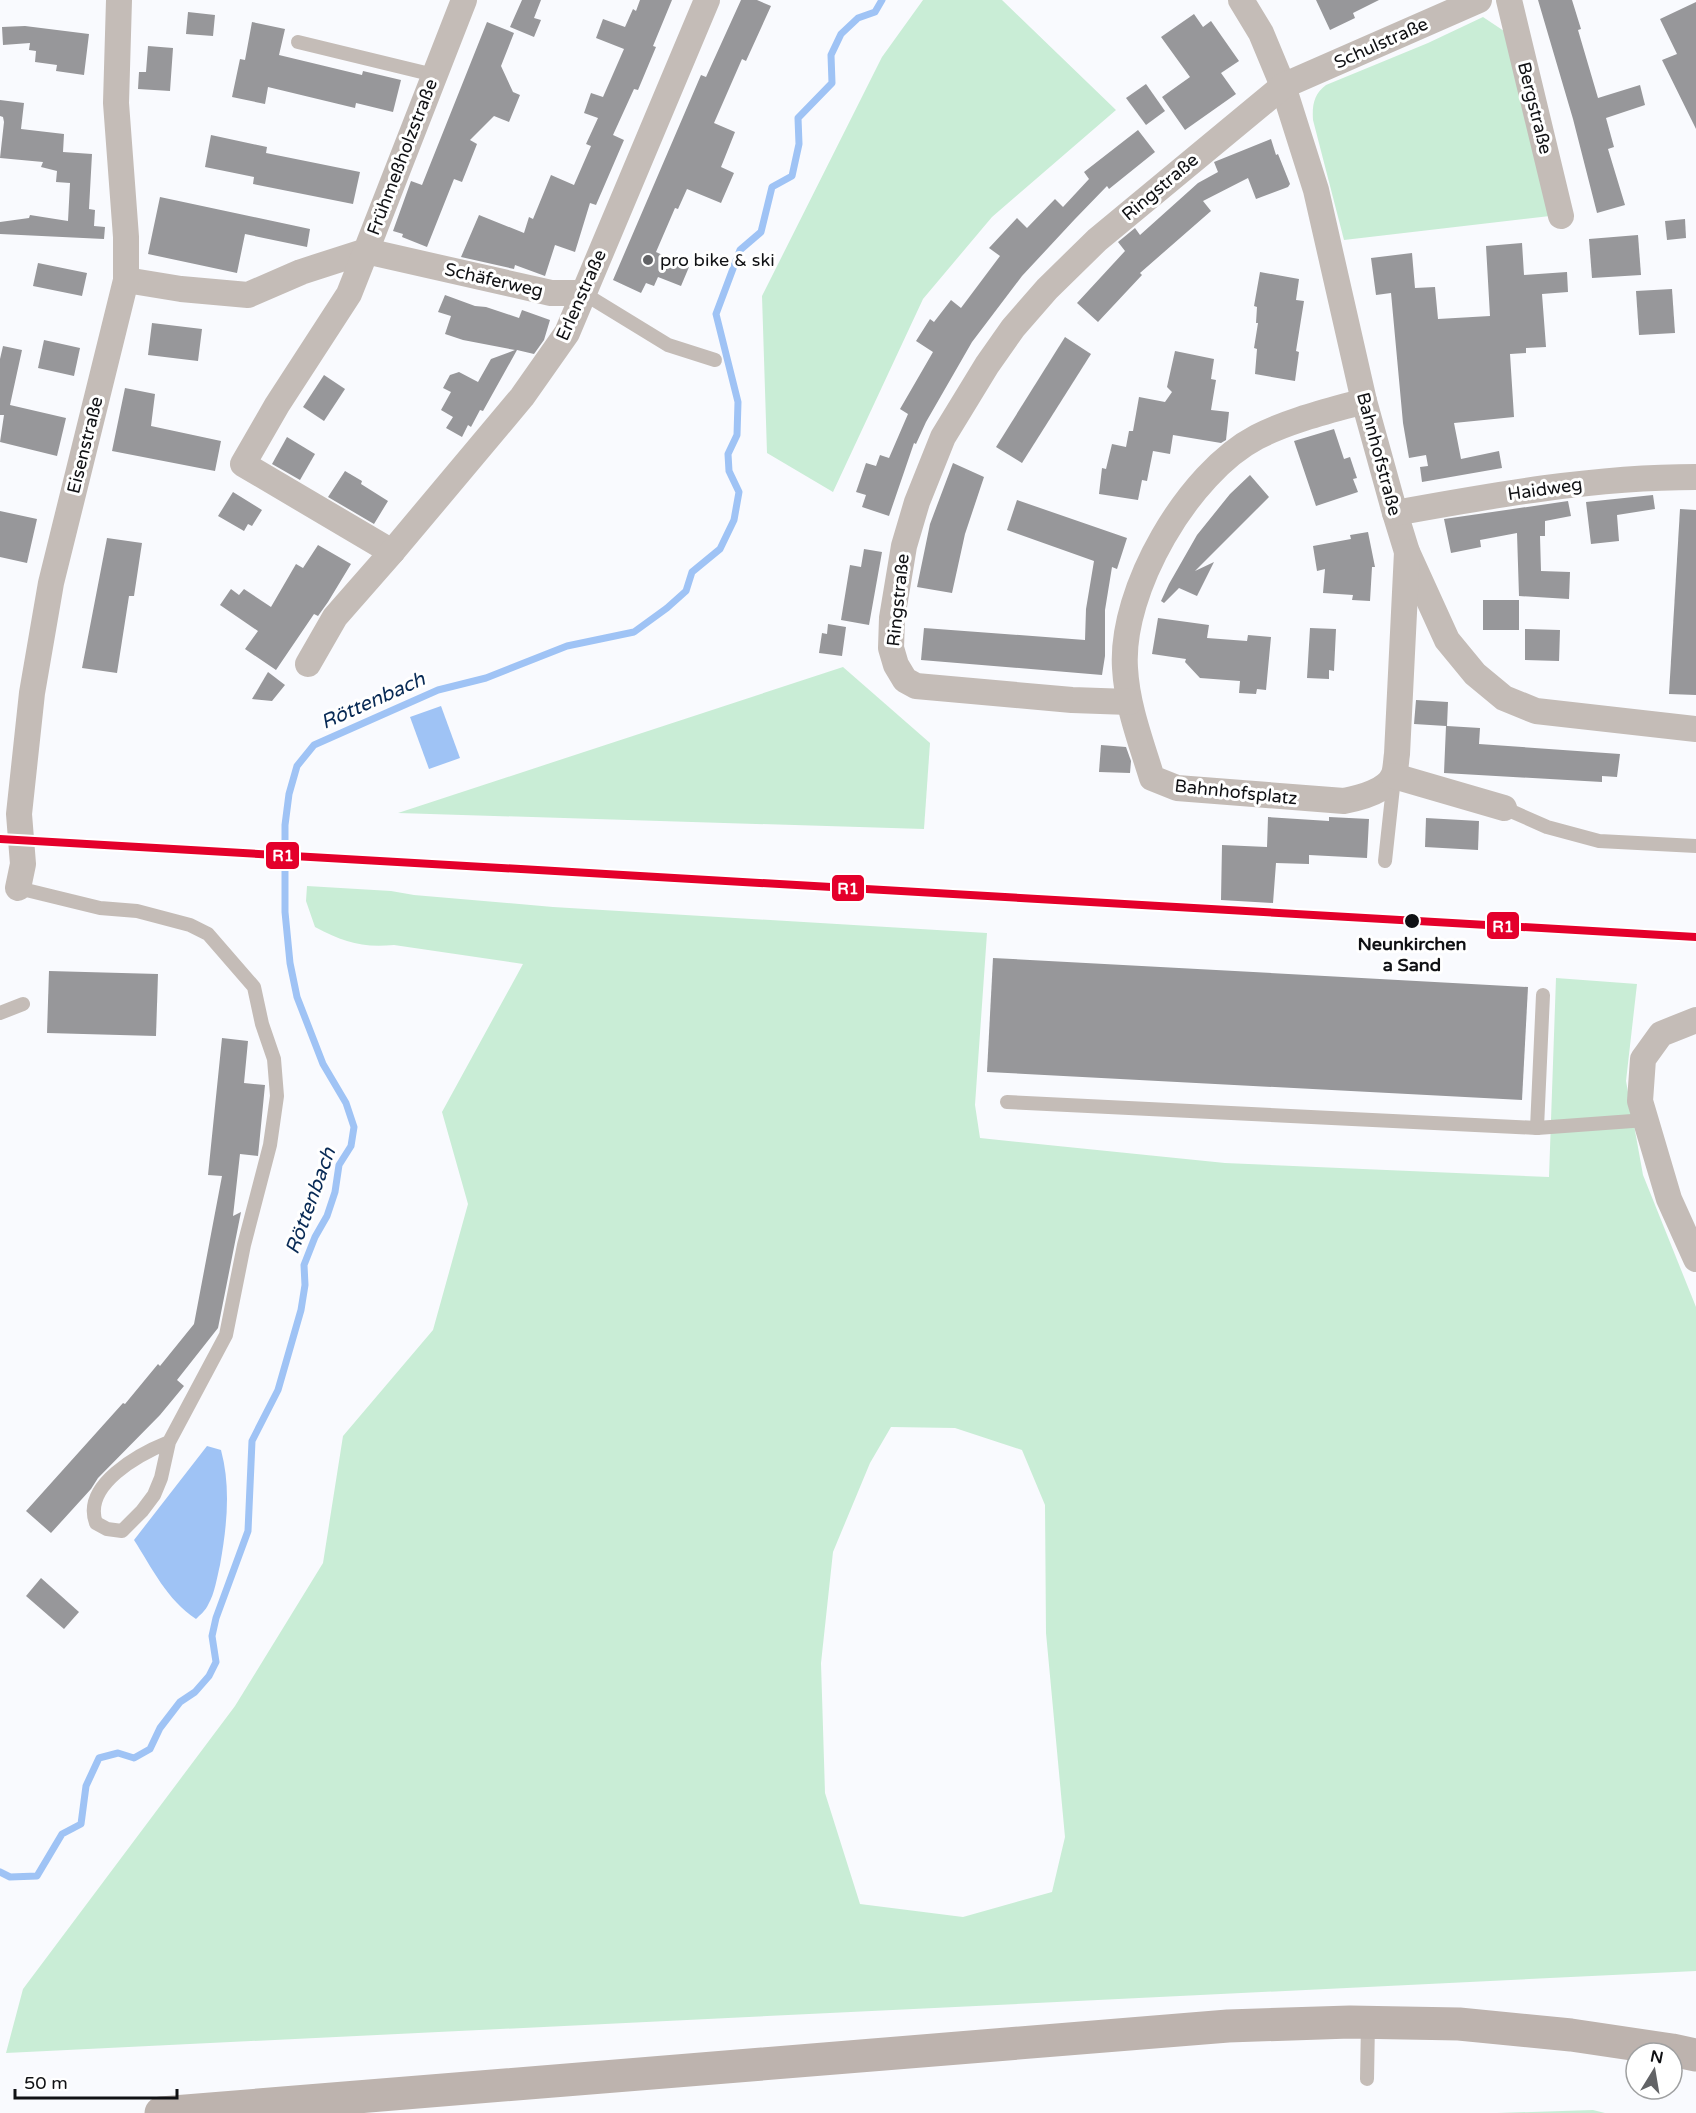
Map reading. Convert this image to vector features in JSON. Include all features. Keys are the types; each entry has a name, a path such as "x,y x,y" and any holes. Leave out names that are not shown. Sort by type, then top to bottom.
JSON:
{"main road":[{"path":"161,2113 1228,2026 1368,2022 1459,2024 1582,2037 1696,2055"}],"street":[{"name":"Eisenstraße","path":"18,888 23,864 19,814 32,693 51,583 126,280 126,237 116,103 119,0"},
{"name":"Frühmeßholzstraße","path":"126,280 181,289 248,295 301,272 366,251 464,0"},
{"name":"Erlenstraße","path":"308,664 335,617 522,397 567,333 707,0"},
{"name":"Bahnhofstraße","path":"1241,0 1260,33 1283,86 1316,190 1364,401 1395,513 1407,552 1447,640 1475,674 1504,698 1536,711 1696,729"},
{"name":"Schulstraße","path":"1283,86 1479,0"},
{"name":"Bergstraße","path":"1509,0 1562,216"},
{"name":"Ringstraße","path":"1129,702 1072,700 916,686 905,680 896,665 891,648 892,618 904,546 916,502 943,437 987,365 1013,328 1047,289 1097,240 1283,86"},
{"name":"Schäferweg","path":"366,251 551,293 583,293"},
{"path":"366,251 349,294 277,405 243,464 392,552"},
{"path":"1129,702 1125,666 1127,629 1145,571 1163,537 1198,485 1221,463 1256,437 1308,417 1364,401"},
{"name":"Haidweg","path":"1395,513 1546,487 1654,477 1696,477"},
{"path":"1407,552 1394,776 1504,808"},
{"name":"Bahnhofsplatz","path":"1129,702 1152,778 1177,788 1344,801 1365,797 1378,790 1394,776"},
{"path":"1696,1020 1660,1034 1643,1059 1640,1101 1669,1199 1696,1259"}],"lane":[{"path":"298,42 434,75"},
{"path":"583,293 668,345 715,360"},
{"path":"1385,861 1394,776"},
{"path":"1504,808 1547,827 1599,841 1696,846"},
{"path":"18,888 100,908 137,911 190,925 208,934 254,987 262,1024 274,1059 277,1096 270,1145 244,1245 226,1335 169,1442 161,1478 154,1495 142,1512 122,1531 107,1529 96,1523 92,1513 95,1498 102,1488 125,1465 146,1451 169,1442"},
{"path":"1537,1128 1544,995"},
{"path":"0,1013 24,1004"},
{"path":"1007,1102 1537,1128 1646,1120"},
{"path":"1367,2079 1368,2022"}],"green space":[{"path":"923,0 1002,0 1116,110 992,217 923,299 833,492 767,453 762,296 882,57"},
{"path":"1483,17 1504,31 1550,216 1344,240 1313,120 1316,96 1326,85 1428,43"},
{"path":"843,667 930,743 924,829 398,813"},
{"path":"307,886 391,891 553,907 987,933 975,1105 980,1138 1225,1163 1549,1177 1556,978 1637,984 1626,1081 1643,1175 1696,1307 1696,1971 6,2053 23,1989 235,1706 323,1563 343,1436 433,1330 468,1204 442,1112 523,964 394,945 372,946 353,943 315,927 306,901","holes":["891,1427 955,1428 1022,1450 1045,1505 1046,1633 1065,1837 1052,1892 963,1917 860,1904 825,1793 821,1663 833,1552 870,1463"]},
{"path":"1593,2110 1605,2113 1497,2113"}],"water":[{"path":"441,706 460,758 429,769 410,717"},
{"path":"207,1446 221,1450 227,1492 226,1521 214,1590 207,1607 196,1619 168,1593 134,1540"}],"building":[{"path":"522,0 541,0 534,18 541,20 534,37 510,27"},
{"path":"640,0 672,0 638,90 634,89 613,135 624,140 596,205 590,203 575,252 555,245 545,276 515,265 514,269 461,257 479,215 524,233 529,217 533,219 551,175 574,185 591,146 586,144 598,118 584,113 591,93 603,97 624,49 596,38 603,19 625,27 633,9 636,11"},
{"path":"741,0 757,0 771,6 746,61 742,59 714,123 735,132 721,167 734,173 721,203 687,189 678,209 675,208 656,252 689,267 681,286 658,277 654,286 646,283 641,293 613,280 701,75 706,77"},
{"path":"1316,0 1379,0 1353,13 1355,18 1330,30"},
{"path":"1538,0 1572,0 1581,29 1578,30 1598,98 1640,85 1645,105 1606,118 1614,147 1608,149 1625,205 1597,213 1573,119"},
{"path":"1696,2 1696,129 1662,60 1677,54 1660,19"},
{"path":"188,12 215,15 213,36 186,34"},
{"path":"1194,14 1203,27 1211,21 1239,61 1221,73 1236,94 1185,130 1162,97 1190,77 1161,37"},
{"path":"252,22 285,29 279,55 362,75 363,71 401,80 393,112 356,103 355,108 268,87 265,104 232,97 240,59 245,60"},
{"path":"487,22 514,33 501,66 513,92 520,95 509,122 494,116 470,140 477,144 462,182 454,179 427,247 393,231 411,181 422,185"},
{"path":"25,26 89,34 84,75 56,71 57,65 35,62 36,51 29,50 30,43 3,45 2,27"},
{"path":"148,46 173,48 170,91 138,89 139,72 146,72"},
{"path":"1146,84 1165,111 1146,125 1126,98"},
{"path":"0,100 24,103 21,129 64,134 63,152 92,154 89,209 95,210 94,226 105,227 104,239 0,234 0,222 29,218 30,215 68,221 70,183 56,182 57,171 41,167 43,162 0,158 4,122 3,117 0,116"},
{"path":"1138,130 1155,152 1109,189 1107,186 1075,219 1022,276 972,342 926,422 916,444 914,443 889,516 862,507 866,495 856,492 866,463 876,466 880,455 889,458 908,414 900,409 933,352 916,341 930,319 934,322 951,300 961,308 1000,256 989,248 1017,218 1027,228 1055,199 1063,207 1089,179 1084,172"},
{"path":"211,135 267,147 266,153 360,172 353,204 253,184 254,177 205,167"},
{"path":"1271,139 1290,184 1288,187 1256,199 1248,178 1203,201 1211,211 1140,273 1142,275 1098,322 1077,303 1125,251 1118,242 1135,228 1140,235 1198,183 1218,172 1214,162"},
{"path":"160,197 310,229 307,247 245,234 237,273 148,254"},
{"path":"1685,219 1686,238 1667,240 1665,221"},
{"path":"1638,235 1641,275 1592,278 1589,239"},
{"path":"1522,243 1524,275 1567,272 1568,292 1542,294 1546,347 1526,348 1526,353 1510,354 1514,417 1454,423 1461,459 1499,451 1502,468 1422,482 1420,467 1428,466 1426,455 1409,458 1403,423 1391,293 1376,295 1371,258 1412,253 1415,288 1435,287 1438,319 1490,316 1486,246"},
{"path":"38,263 87,273 82,296 33,286"},
{"path":"1260,272 1299,279 1296,300 1304,301 1296,351 1299,352 1295,381 1255,374 1257,349 1254,348 1258,323 1256,323 1257,307 1254,306"},
{"path":"1672,289 1675,333 1639,335 1636,291"},
{"path":"445,295 519,318 522,310 550,320 544,340 534,354 517,350 483,411 480,410 471,427 468,425 462,437 446,428 453,417 441,410 451,392 443,388 450,375 459,372 478,382 491,359 515,350 463,340 445,334 451,316 438,312"},
{"path":"152,323 202,329 198,361 148,355"},
{"path":"1065,337 1091,354 1022,463 996,447"},
{"path":"44,340 80,348 74,376 38,368"},
{"path":"3,346 22,350 10,405 66,418 57,456 0,442 4,415 0,415 0,359"},
{"path":"1175,351 1214,359 1211,379 1216,380 1211,410 1229,412 1226,440 1221,443 1173,435 1170,454 1153,451 1147,481 1142,480 1138,500 1099,494 1102,468 1106,469 1112,444 1126,447 1129,431 1133,431 1139,397 1165,402 1172,392 1167,387"},
{"path":"324,375 345,389 324,421 303,407"},
{"path":"125,388 155,394 151,426 221,441 215,471 112,451"},
{"path":"1334,429 1344,459 1350,457 1357,478 1353,479 1358,492 1316,506 1294,441"},
{"path":"287,437 315,454 300,480 272,464"},
{"path":"953,463 984,477 965,534 952,593 917,587 930,524"},
{"path":"345,471 388,501 374,524 328,497"},
{"path":"1250,475 1269,497 1195,571 1214,562 1197,596 1179,588 1164,603 1161,601 1197,535 1230,494"},
{"path":"233,492 262,510 252,526 248,524 244,531 218,516"},
{"path":"1653,495 1655,509 1617,515 1619,541 1591,544 1586,502"},
{"path":"1017,500 1127,538 1117,569 1112,567 1105,610 1105,656 1102,675 921,660 924,628 1085,640 1086,609 1094,561 1007,530"},
{"path":"1568,501 1571,516 1545,521 1545,536 1540,536 1541,571 1570,572 1569,599 1519,596 1517,533 1480,540 1481,547 1451,553 1444,519"},
{"path":"1680,509 1696,510 1696,695 1669,694"},
{"path":"0,511 37,519 27,563 0,557"},
{"path":"1368,532 1375,567 1372,567 1370,601 1352,600 1353,595 1323,593 1325,569 1317,571 1313,546 1351,539 1350,535"},
{"path":"107,538 142,543 134,596 129,596 117,673 82,668"},
{"path":"318,545 351,564 328,602 318,616 314,614 276,670 245,649 258,631 220,605 231,589 239,595 244,589 271,607 296,564 303,568"},
{"path":"864,549 882,552 869,625 841,620 850,565 861,567"},
{"path":"1483,600 1519,600 1519,630 1483,630"},
{"path":"1158,618 1209,625 1207,638 1247,641 1248,635 1271,637 1266,690 1257,689 1256,694 1239,693 1240,681 1200,678 1185,662 1186,659 1152,654"},
{"path":"828,624 846,627 842,656 819,653 822,633 827,634"},
{"path":"1310,628 1336,629 1334,671 1329,670 1329,679 1307,678"},
{"path":"1525,629 1560,630 1559,661 1525,660"},
{"path":"268,672 285,685 272,701 252,699"},
{"path":"1416,700 1448,702 1447,726 1480,728 1479,744 1620,754 1617,777 1602,776 1602,782 1444,773 1446,726 1414,724"},
{"path":"1101,745 1126,747 1131,761 1130,773 1099,772"},
{"path":"1268,817 1329,821 1329,817 1369,819 1367,858 1309,855 1309,864 1276,863 1273,903 1221,900 1222,845 1267,847"},
{"path":"1426,818 1479,821 1478,850 1425,847"},
{"path":"993,958 1528,987 1522,1100 987,1072"},
{"path":"49,971 158,974 156,1036 47,1033"},
{"path":"222,1038 248,1041 244,1083 265,1085 258,1156 240,1154 233,1216 241,1212 218,1328 177,1380 184,1386 160,1415 98,1478 91,1489 51,1533 26,1511 123,1403 125,1404 158,1364 160,1366 194,1324 222,1176 208,1175"},
{"path":"41,1578 79,1612 64,1629 26,1596"}],"waterway":[{"name":"Röttenbach","path":"0,1872 10,1877 37,1876 62,1834 81,1824 86,1786 99,1758 118,1753 134,1758 150,1749 160,1728 180,1702 195,1692 209,1676 216,1662 212,1636 216,1618 248,1531 252,1441 278,1390 301,1310 305,1285 304,1265 315,1237 327,1216 335,1192 339,1165 351,1146 354,1127 346,1103 323,1064 297,997 290,963 285,912 285,825 289,794 297,766 314,745 438,690 486,678 567,646 634,632 686,591 692,572 720,549 734,520 739,492 729,471 728,454 737,435 738,402 716,314 740,250 761,232 772,187 792,176 799,144 798,118 832,83 831,55 841,34 858,18 875,12 882,0"}],"transit line":[{"name":"R1","path":"0,839 1696,937"}],"place":[{"name":"pro bike & ski","path":"648,260"},
{"name":"Neunkirchen a Sand","path":"1412,921"}]}
